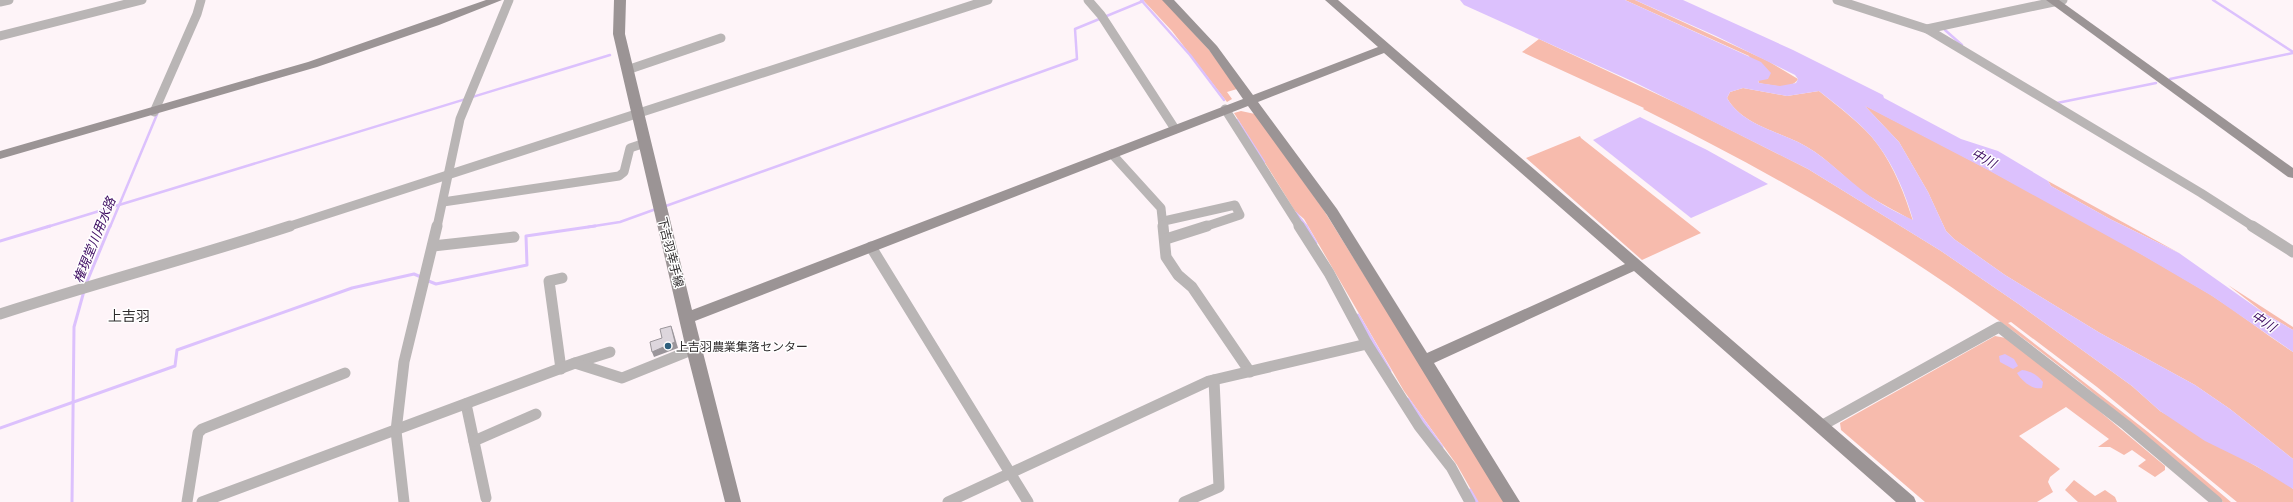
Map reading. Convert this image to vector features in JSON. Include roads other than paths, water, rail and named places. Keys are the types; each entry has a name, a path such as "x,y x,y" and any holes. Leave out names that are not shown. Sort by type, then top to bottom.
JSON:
{"street":[{"path":"0,2 9,0"},
{"path":"0,36 142,0"},
{"path":"154,112 197,14 201,0"},
{"path":"0,155 154,112 411,32 496,0"},
{"path":"404,502 396,431 404,362 450,173 460,119 510,0"},
{"name":"下吉羽幸手線","path":"620,0 619,34 694,349 733,502"},
{"path":"0,314 95,283 224,247 988,0"},
{"path":"1088,0 1101,15 1175,129"},
{"path":"1168,0 1214,48 1332,212 1512,502"},
{"path":"1331,0 1908,502"},
{"path":"1837,0 1926,29 2201,193 2293,252"},
{"path":"1926,29 2056,1 2293,174"},
{"path":"628,70 721,38"},
{"path":"687,318 1386,48"},
{"path":"1225,109 1329,273 1367,344 1419,426 1451,468 1470,502"},
{"path":"443,202 619,176 624,172 630,148 645,143"},
{"path":"1112,154 1161,208 1166,239 1166,258 1178,275 1192,286 1250,372"},
{"path":"1164,221 1235,205 1240,215 1166,239"},
{"path":"432,246 514,237"},
{"path":"871,246 1028,502"},
{"path":"1424,361 1635,264"},
{"path":"562,278 549,281 562,369"},
{"path":"1821,426 1999,327 2126,425 2217,502"},
{"path":"948,502 1010,472 1214,380 1367,344"},
{"path":"575,363 622,378 694,349"},
{"path":"202,502 396,431 575,363 610,352"},
{"path":"187,502 198,433 202,429 345,373"},
{"path":"1184,502 1219,487 1214,380"},
{"path":"466,404 486,498"},
{"path":"474,441 536,414"}],"water":[{"name":"中川","path":"1460,0 1625,0 1761,62 1771,73 1768,79 1758,81 1759,83 1780,86 1796,83 1798,79 1795,75 1716,36 1635,0 1683,0 1793,50 1883,95 1884,98 1961,139 1998,151 2048,181 2051,186 2110,219 2179,253 2264,313 2293,330 2293,352 2212,296 2142,255 1988,170 1865,106 1899,142 1928,192 1946,231 1954,239 2005,275 2100,333 2195,385 2230,409 2293,459 2293,489 2256,466 2205,441 2160,411 2132,386 2020,305 1941,251 1808,169 1634,82 1464,5","holes":["1743,88 1787,96 1819,91 1865,130 1884,153 1894,171 1907,201 1913,220 1870,197 1822,157 1807,147 1749,120 1740,114 1727,98 1730,92"]},
{"path":"1640,117 1707,150 1768,184 1691,218 1593,140"},
{"path":"2005,354 2014,359 2018,366 2013,369 2000,362 1999,356"},
{"path":"2022,370 2031,372 2038,377 2043,382 2042,388 2035,388 2024,382 2017,373"}],"waterway":[{"path":"2213,0 2293,52"},
{"path":"663,207 1077,59 1075,29 1142,1"},
{"path":"1142,1 1190,55 1224,100"},
{"path":"1945,30 1962,45"},
{"path":"2170,79 2293,53"},
{"path":"119,205 610,55"},
{"path":"2057,103 2156,83"},
{"name":"権現堂川用水路","path":"119,205 158,112"},
{"path":"1237,120 1264,162"},
{"path":"47,227 119,205"},
{"name":"権現堂川用水路","path":"110,227 119,205"},
{"path":"588,227 620,222 656,209"},
{"path":"1296,213 1307,227"},
{"path":"0,241 50,226"},
{"name":"権現堂川用水路","path":"86,284 110,226"},
{"path":"426,280 436,284 527,265 526,236 595,226"},
{"path":"1306,226 1316,243"},
{"path":"73,402 175,366 177,350 352,288 414,274 421,277"},
{"name":"権現堂川用水路","path":"73,402 74,327 84,291"},
{"path":"1358,315 1390,371"},
{"path":"1408,399 1442,447"},
{"path":"0,428 73,402"},
{"name":"権現堂川用水路","path":"72,502 73,402"},
{"path":"1470,490 1477,502"}],"place":[{"name":"上吉羽農業集落センター","path":"668,346"}],"district":[{"name":"上吉羽","path":"129,315"}]}
